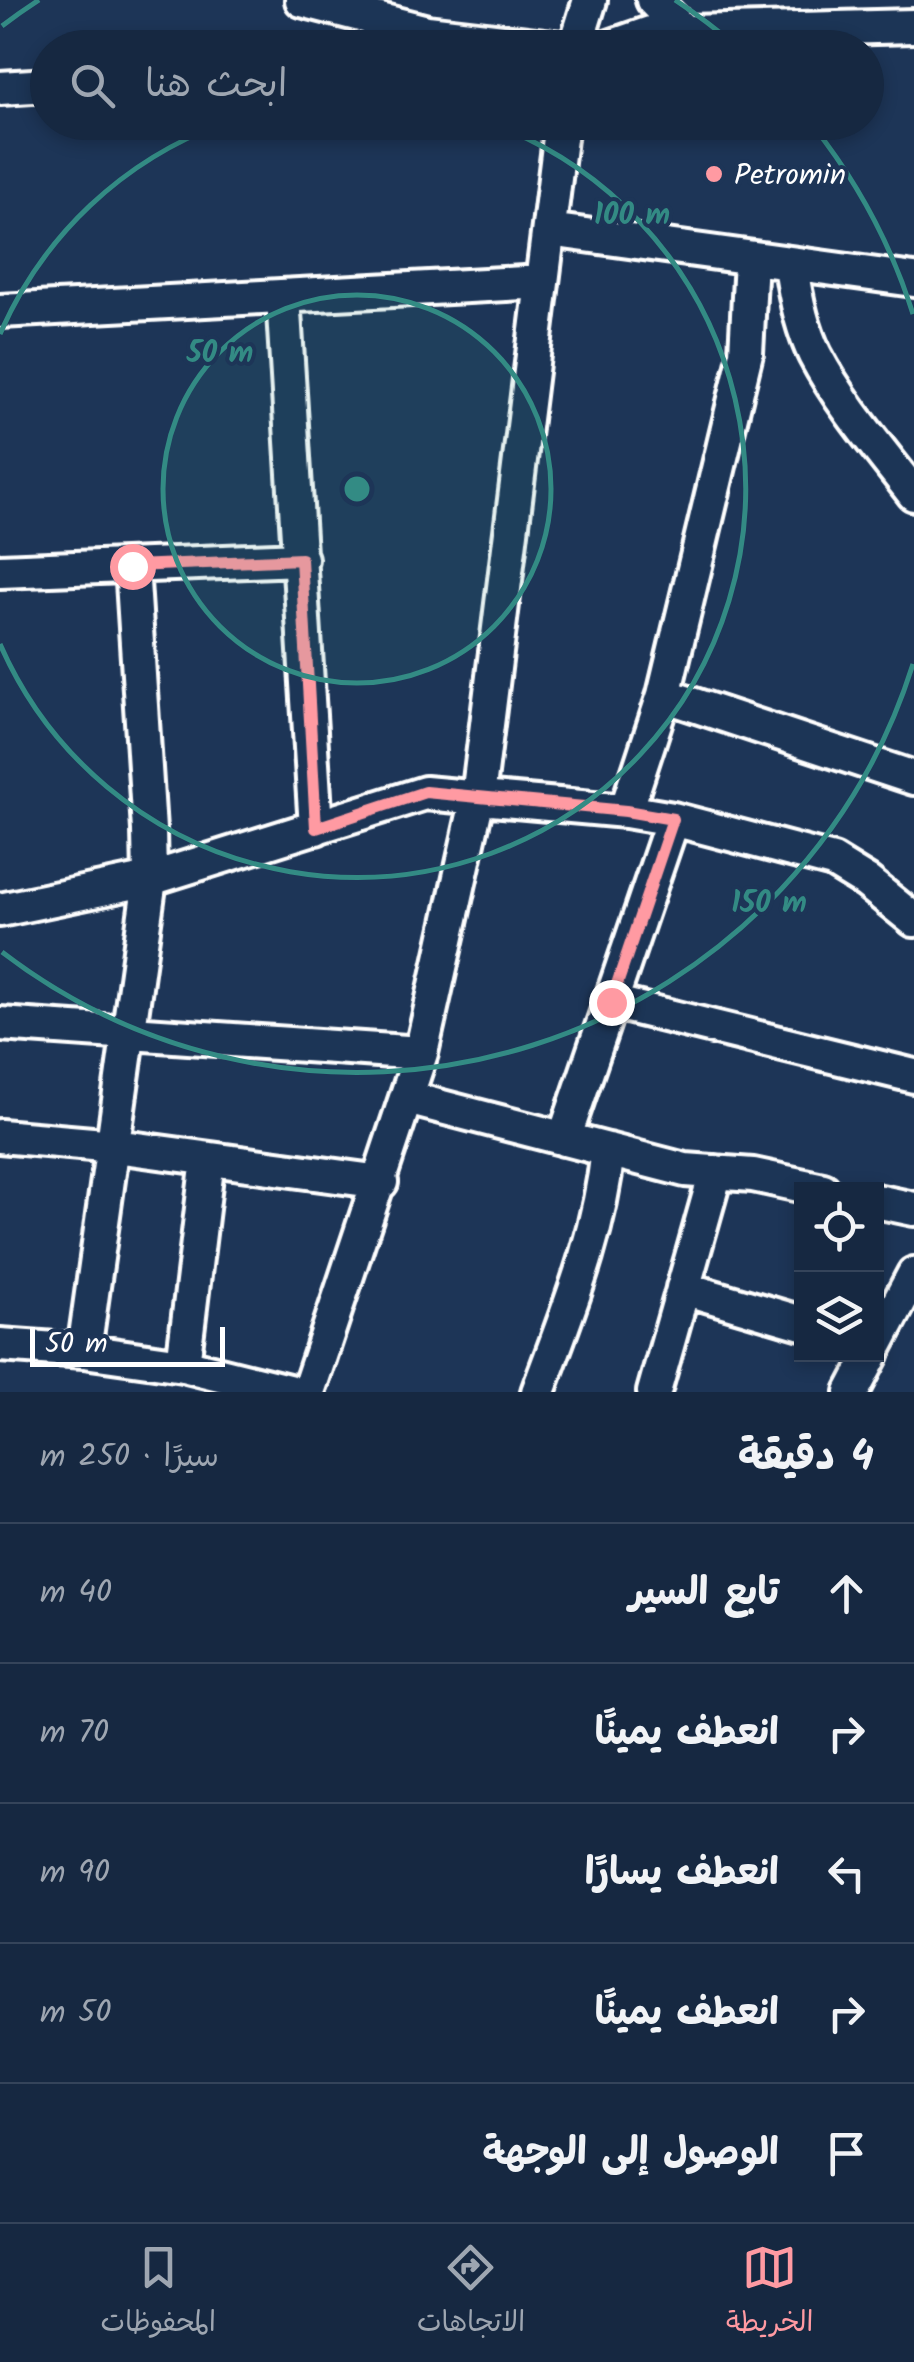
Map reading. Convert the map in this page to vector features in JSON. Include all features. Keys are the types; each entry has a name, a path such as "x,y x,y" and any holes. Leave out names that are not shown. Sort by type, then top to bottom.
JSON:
{"street":[{"path":"302,0 418,30"},
{"path":"580,30 590,0"},
{"path":"653,0 682,30"},
{"path":"729,30 914,26"},
{"path":"0,88 30,86"},
{"path":"308,1392 421,1053 478,797 560,140"},
{"path":"549,230 914,280"},
{"path":"626,811 664,695 746,353 751,259"},
{"path":"791,264 796,300 814,354 867,434 914,494"},
{"path":"0,311 542,282"},
{"path":"283,296 316,828"},
{"path":"0,571 301,559"},
{"path":"84,1351 150,879 132,566"},
{"path":"664,695 914,778"},
{"path":"0,910 150,879 425,792 673,819 833,861 914,920"},
{"path":"564,1139 673,819"},
{"path":"611,1002 914,1076"},
{"path":"0,1024 421,1053"},
{"path":"407,1098 685,1170 753,1174 794,1183"},
{"path":"0,1136 114,1146 381,1182"},
{"path":"538,1392 594,1238 608,1150"},
{"path":"183,1365 208,1159"},
{"path":"654,1392 716,1172"},
{"path":"884,1203 914,1209"},
{"path":"884,1331 914,1274"},
{"path":"684,1288 794,1321"},
{"path":"0,1345 84,1351 183,1365 292,1392"},
{"path":"852,1392 868,1362"}],"place":[{"name":"Petromin","path":"714,174"}],"route":[{"path":"132,566 301,559 316,828 425,792 673,819 611,1002"}]}
